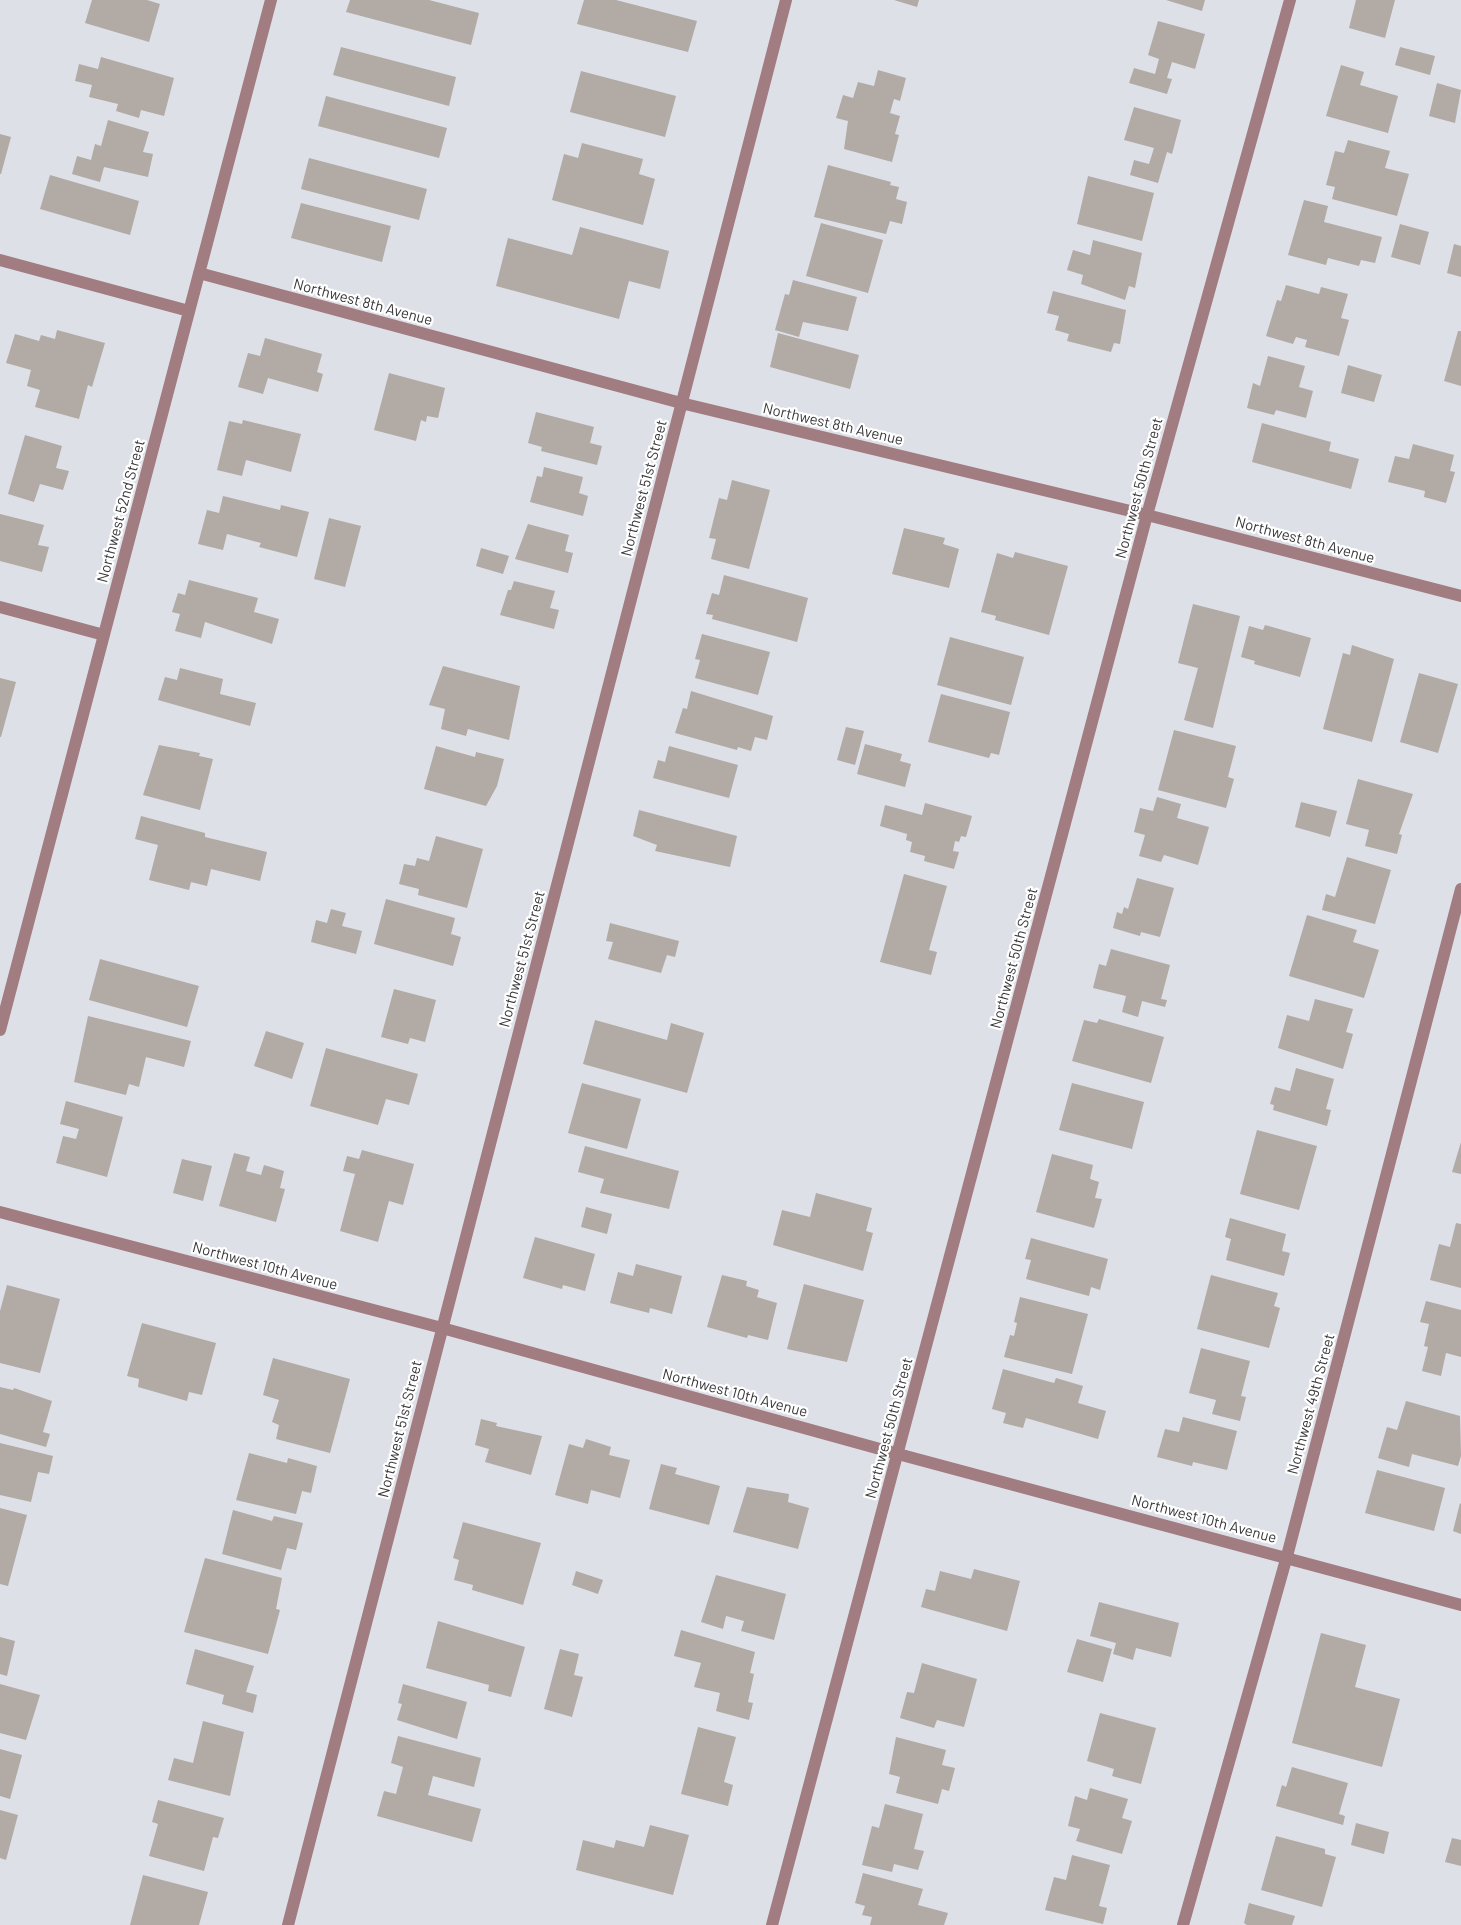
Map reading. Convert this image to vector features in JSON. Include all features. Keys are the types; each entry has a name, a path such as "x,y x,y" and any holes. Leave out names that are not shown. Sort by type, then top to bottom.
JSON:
{"street":[{"name":"Northwest 52nd Street","path":"0,1030 272,0"},
{"name":"Northwest 51st Street","path":"288,1925 786,0"},
{"name":"Northwest 50th Street","path":"772,1925 1147,515 1290,0"},
{"path":"0,260 189,311"},
{"name":"Northwest 8th Avenue","path":"199,273 681,403 1147,515 1461,596"},
{"path":"0,607 104,635"},
{"name":"Northwest 49th Street","path":"1183,1925 1287,1557 1461,889"},
{"name":"Northwest 10th Avenue","path":"0,1212 442,1328 898,1454 1461,1605"}],"building":[{"path":"92,0 147,0 160,4 149,42 85,23"},
{"path":"350,0 429,0 479,13 471,45 346,12"},
{"path":"584,0 616,0 697,21 688,52 577,24"},
{"path":"894,0 919,0 917,7"},
{"path":"1166,0 1205,0 1202,11"},
{"path":"1356,0 1395,0 1385,38 1349,28"},
{"path":"1158,21 1205,34 1195,69 1172,62 1167,78 1172,79 1167,94 1129,83 1134,68 1155,74 1159,59 1148,55"},
{"path":"341,47 456,77 449,106 333,75"},
{"path":"1400,47 1435,56 1430,75 1395,65"},
{"path":"101,57 174,78 164,116 141,110 139,118 116,111 118,104 89,97 92,85 75,81 79,64 98,69"},
{"path":"1341,65 1364,72 1360,85 1398,96 1388,133 1326,116"},
{"path":"878,70 906,78 900,101 894,99 890,113 900,116 895,134 899,135 892,162 844,149 848,121 836,118 843,95 853,98 858,82 874,86"},
{"path":"581,71 676,96 665,137 570,112"},
{"path":"1437,83 1461,90 1455,123 1429,116"},
{"path":"326,96 447,128 439,158 318,126"},
{"path":"1134,107 1181,120 1172,154 1167,152 1158,183 1130,175 1134,160 1149,164 1154,148 1124,140"},
{"path":"108,120 149,132 143,152 153,154 148,177 104,167 100,182 72,174 77,156 91,160 95,144 101,146"},
{"path":"0,134 11,137 1,174 0,174"},
{"path":"1348,140 1390,151 1385,168 1409,174 1397,216 1332,199 1335,187 1326,185 1335,151 1344,153"},
{"path":"582,143 643,159 639,174 655,179 643,225 552,200 564,154 578,158"},
{"path":"309,158 427,189 419,220 301,189"},
{"path":"828,165 891,182 890,185 899,187 896,199 907,202 902,224 890,221 886,234 814,217"},
{"path":"50,175 139,201 130,235 40,209"},
{"path":"1088,176 1154,193 1142,241 1077,224"},
{"path":"1304,200 1328,206 1324,222 1382,237 1375,263 1361,260 1359,266 1328,258 1326,265 1288,255"},
{"path":"301,203 391,226 382,262 291,238"},
{"path":"821,223 883,240 868,293 806,276"},
{"path":"1400,224 1429,232 1420,265 1391,257"},
{"path":"580,227 669,251 660,289 629,281 619,319 496,286 508,238 572,255"},
{"path":"1093,240 1142,253 1135,288 1129,286 1125,300 1081,284 1083,275 1067,270 1073,250 1090,255"},
{"path":"1454,244 1461,246 1461,277 1447,273"},
{"path":"793,280 857,297 848,331 803,322 799,337 775,330 785,294 789,295"},
{"path":"1286,285 1319,294 1321,287 1348,294 1341,318 1349,320 1339,356 1305,347 1307,340 1296,337 1293,344 1266,336 1277,300 1281,301"},
{"path":"1053,291 1126,310 1120,344 1114,343 1111,352 1067,341 1069,334 1055,330 1059,316 1047,313"},
{"path":"57,330 105,343 92,387 88,385 79,419 35,407 40,390 27,386 31,370 6,363 15,334 39,341 41,335 55,339"},
{"path":"1458,331 1461,331 1461,386 1444,381"},
{"path":"778,333 859,355 850,389 770,367"},
{"path":"265,338 322,354 317,372 323,374 318,392 268,378 263,394 238,387 248,353 260,356"},
{"path":"1268,356 1305,366 1299,387 1313,391 1306,418 1276,410 1274,415 1247,408 1253,383 1260,386"},
{"path":"1348,365 1382,375 1374,402 1341,393"},
{"path":"389,373 445,388 438,418 427,416 426,422 421,420 416,441 374,430"},
{"path":"536,412 594,427 590,443 602,446 597,465 541,451 542,447 528,443"},
{"path":"243,420 301,434 291,472 246,460 242,476 217,470 229,421 242,424"},
{"path":"1262,423 1331,442 1329,451 1359,459 1351,489 1252,462"},
{"path":"25,435 62,446 56,468 69,471 63,490 40,484 34,502 8,494"},
{"path":"1413,444 1454,455 1450,471 1455,472 1446,503 1424,497 1425,491 1388,482 1395,456 1409,459"},
{"path":"544,467 583,477 579,493 588,496 583,516 530,502 537,476 542,477"},
{"path":"732,480 770,490 749,569 711,559 716,539 709,538 719,498 727,500"},
{"path":"223,496 280,510 281,505 309,512 297,557 259,547 261,543 227,534 223,550 198,544 207,510 219,513"},
{"path":"0,514 44,525 38,545 49,547 42,572 0,561"},
{"path":"329,518 361,526 345,587 314,579"},
{"path":"528,524 569,535 565,551 573,553 568,573 515,559"},
{"path":"904,528 945,538 943,544 959,549 949,588 892,574"},
{"path":"481,548 509,556 503,574 476,566"},
{"path":"1015,552 1068,566 1049,635 995,620 996,616 981,612 997,553 1013,558"},
{"path":"724,575 808,598 797,642 712,619 713,615 706,614 712,593 719,595"},
{"path":"189,580 258,598 254,612 279,619 272,644 205,622 201,638 175,631 180,614 172,612 178,593 185,595"},
{"path":"514,581 555,591 550,608 559,610 554,629 500,615 508,590 511,590"},
{"path":"1193,604 1240,616 1213,728 1184,720 1198,668 1178,663"},
{"path":"1265,625 1311,638 1300,677 1254,664 1255,661 1241,657 1249,626 1263,630"},
{"path":"702,634 770,652 758,695 695,678 700,660 695,659"},
{"path":"950,637 1024,657 1011,705 937,685"},
{"path":"1352,645 1394,659 1372,742 1323,729 1343,653 1350,655"},
{"path":"443,666 520,686 509,740 468,729 466,736 441,729 445,709 429,705"},
{"path":"180,668 223,679 220,694 256,703 250,726 158,700 165,677 177,680"},
{"path":"1419,673 1458,684 1438,753 1400,742"},
{"path":"0,678 16,682 1,737 0,737"},
{"path":"691,691 773,716 767,740 755,737 751,751 738,747 737,750 675,733 683,708 687,709"},
{"path":"941,694 1010,712 999,755 991,753 989,758 928,742"},
{"path":"846,727 864,731 855,765 837,760"},
{"path":"1174,730 1236,746 1228,777 1234,779 1226,808 1158,790"},
{"path":"865,744 902,754 900,761 911,764 905,787 857,774"},
{"path":"159,745 200,753 199,756 213,759 200,810 143,795"},
{"path":"436,746 475,757 476,752 504,759 497,786 486,806 424,789"},
{"path":"669,746 738,765 729,798 653,778 658,760 665,762"},
{"path":"1358,779 1413,794 1399,834 1402,835 1397,854 1365,846 1369,830 1346,824"},
{"path":"1157,797 1181,804 1177,818 1209,827 1198,865 1164,855 1161,862 1139,856 1145,835 1134,832 1140,808 1153,811"},
{"path":"1301,802 1337,811 1330,837 1295,827"},
{"path":"925,803 972,816 966,837 961,836 959,842 955,841 953,851 959,852 954,869 924,861 925,856 910,852 912,842 906,840 907,834 880,826 885,805 922,815"},
{"path":"639,810 737,836 730,867 655,851 657,845 633,836"},
{"path":"141,816 205,833 205,837 267,852 260,881 211,869 207,886 191,882 189,890 149,880 158,845 135,839"},
{"path":"436,836 483,849 467,908 418,895 419,889 399,884 404,864 415,866 417,858 429,861"},
{"path":"1347,857 1391,870 1375,924 1322,910 1326,894 1335,897"},
{"path":"904,874 947,886 929,950 937,952 931,975 880,962"},
{"path":"1137,878 1174,888 1160,937 1141,932 1140,936 1113,928 1117,912 1122,914 1124,907 1128,909"},
{"path":"386,899 455,918 451,934 461,937 453,966 374,944"},
{"path":"331,909 346,913 342,926 362,931 356,954 311,942 316,920 327,923"},
{"path":"1307,915 1357,930 1353,942 1379,950 1364,998 1289,976"},
{"path":"610,923 679,941 675,957 667,955 661,973 608,959 613,942 606,941"},
{"path":"1111,949 1170,965 1161,999 1167,1000 1165,1007 1142,1001 1138,1017 1122,1012 1126,996 1093,988 1099,964 1106,966"},
{"path":"100,959 199,986 187,1027 89,1000"},
{"path":"394,989 436,1000 425,1042 410,1038 408,1044 381,1037"},
{"path":"1315,999 1353,1009 1346,1032 1353,1034 1343,1069 1278,1048 1287,1015 1309,1021"},
{"path":"88,1016 191,1041 184,1067 146,1057 139,1087 129,1084 126,1095 74,1082"},
{"path":"1099,1019 1164,1037 1151,1083 1072,1061 1084,1020 1097,1023"},
{"path":"595,1020 667,1040 671,1023 704,1033 687,1093 583,1064"},
{"path":"266,1031 304,1043 292,1079 254,1066"},
{"path":"326,1048 418,1074 409,1105 386,1099 378,1125 310,1106"},
{"path":"1296,1068 1334,1079 1326,1109 1331,1110 1327,1126 1273,1110 1274,1105 1270,1104 1275,1087 1290,1091"},
{"path":"582,1083 641,1099 627,1149 568,1133"},
{"path":"1072,1083 1144,1102 1132,1149 1059,1130"},
{"path":"66,1101 123,1117 107,1177 56,1163 63,1136 76,1139 79,1129 60,1124"},
{"path":"1257,1130 1317,1146 1299,1210 1240,1194"},
{"path":"1461,1142 1461,1174 1452,1172"},
{"path":"585,1146 679,1171 669,1209 600,1193 604,1179 578,1172"},
{"path":"362,1150 414,1164 403,1205 389,1201 378,1242 340,1231 355,1174 343,1171 347,1156 359,1159"},
{"path":"234,1153 250,1157 246,1171 261,1175 264,1165 284,1171 280,1188 285,1189 276,1222 219,1206"},
{"path":"1052,1154 1093,1165 1090,1179 1099,1182 1095,1198 1102,1199 1094,1228 1036,1212"},
{"path":"182,1159 212,1166 203,1201 173,1193"},
{"path":"816,1193 872,1208 866,1231 873,1233 863,1271 773,1245 782,1210 810,1217"},
{"path":"586,1207 612,1214 607,1234 581,1227"},
{"path":"1230,1218 1286,1234 1282,1251 1290,1253 1284,1276 1226,1260 1231,1239 1225,1237"},
{"path":"1456,1223 1461,1224 1461,1288 1430,1280 1439,1244 1450,1247"},
{"path":"535,1237 595,1254 585,1291 563,1285 562,1289 523,1278"},
{"path":"1031,1238 1108,1259 1100,1290 1091,1287 1089,1296 1026,1279 1031,1260 1025,1259"},
{"path":"636,1264 682,1276 672,1314 650,1308 649,1313 610,1303 618,1272 633,1276"},
{"path":"722,1275 747,1281 746,1286 759,1290 757,1297 777,1303 768,1340 748,1335 747,1338 707,1327"},
{"path":"1211,1275 1278,1293 1274,1306 1280,1308 1269,1348 1197,1329"},
{"path":"804,1284 864,1300 847,1362 787,1349"},
{"path":"7,1285 60,1299 40,1373 0,1363 0,1311"},
{"path":"1020,1297 1088,1314 1072,1374 1004,1357 1010,1335 1014,1336 1017,1323 1014,1322"},
{"path":"1426,1301 1461,1310 1461,1357 1446,1353 1441,1376 1422,1371 1428,1347 1424,1346 1429,1324 1420,1322"},
{"path":"142,1323 216,1343 202,1395 189,1392 187,1401 138,1387 139,1379 127,1376"},
{"path":"1201,1348 1250,1361 1241,1396 1246,1397 1240,1421 1212,1414 1216,1400 1189,1393"},
{"path":"273,1358 350,1379 330,1453 276,1439 279,1425 272,1422 279,1400 263,1395"},
{"path":"1003,1369 1054,1383 1056,1378 1083,1386 1078,1403 1106,1411 1098,1439 1026,1418 1023,1428 1003,1423 1006,1413 992,1409"},
{"path":"0,1387 13,1390 14,1388 52,1401 43,1432 50,1434 46,1447 0,1434"},
{"path":"1406,1401 1460,1416 1461,1456 1458,1466 1412,1454 1409,1467 1378,1458 1387,1427 1397,1430"},
{"path":"1183,1417 1237,1431 1227,1470 1193,1462 1192,1466 1157,1457 1165,1429 1179,1432"},
{"path":"481,1419 497,1423 496,1426 542,1436 531,1475 485,1462 489,1449 475,1445"},
{"path":"586,1439 611,1447 609,1455 630,1460 620,1498 591,1490 588,1504 555,1495 569,1444 583,1448"},
{"path":"0,1443 53,1456 49,1474 38,1472 31,1502 0,1495"},
{"path":"249,1453 287,1463 288,1458 317,1466 311,1493 302,1491 296,1514 236,1500"},
{"path":"661,1464 677,1468 675,1474 720,1486 709,1525 649,1509"},
{"path":"1377,1470 1445,1488 1434,1531 1365,1513"},
{"path":"747,1487 789,1494 788,1502 809,1508 798,1549 733,1532"},
{"path":"1461,1504 1461,1534 1453,1531"},
{"path":"0,1508 27,1515 8,1586 0,1584"},
{"path":"233,1510 272,1521 274,1516 303,1523 296,1550 287,1548 281,1570 222,1554"},
{"path":"463,1522 541,1543 523,1605 472,1590 473,1585 454,1580 459,1560 453,1558"},
{"path":"205,1558 282,1578 276,1609 280,1610 268,1654 184,1632"},
{"path":"974,1569 1020,1581 1007,1631 921,1607 926,1589 935,1591 940,1571 971,1579"},
{"path":"576,1571 603,1580 598,1594 572,1585"},
{"path":"716,1575 786,1594 774,1640 741,1631 744,1621 726,1616 723,1629 701,1622"},
{"path":"1099,1602 1179,1623 1171,1657 1136,1648 1133,1660 1113,1654 1116,1643 1090,1636"},
{"path":"438,1621 525,1647 511,1697 488,1691 489,1685 426,1668"},
{"path":"681,1630 755,1652 750,1673 754,1674 748,1702 753,1703 749,1720 716,1711 720,1693 694,1687 701,1663 674,1656"},
{"path":"1321,1633 1366,1645 1355,1687 1400,1699 1382,1767 1292,1743"},
{"path":"0,1637 15,1641 7,1676 0,1674"},
{"path":"1077,1639 1112,1649 1103,1682 1067,1672"},
{"path":"195,1649 254,1666 246,1692 257,1695 253,1713 222,1704 224,1695 186,1684"},
{"path":"560,1649 579,1654 574,1675 583,1677 572,1717 544,1709"},
{"path":"922,1663 977,1679 964,1727 937,1720 934,1728 900,1718 907,1692 914,1693"},
{"path":"0,1684 40,1695 26,1740 0,1733"},
{"path":"403,1684 467,1702 457,1739 397,1720 402,1704 398,1703"},
{"path":"1100,1713 1156,1728 1141,1784 1112,1776 1114,1769 1087,1761"},
{"path":"203,1721 244,1732 230,1796 168,1780 174,1758 193,1763"},
{"path":"698,1727 736,1737 724,1782 733,1785 728,1806 681,1794"},
{"path":"398,1736 481,1758 474,1787 433,1776 428,1795 481,1809 472,1842 377,1816 384,1791 396,1794 403,1767 391,1763"},
{"path":"896,1737 946,1750 942,1765 955,1768 949,1791 942,1789 938,1804 896,1793 900,1777 889,1774"},
{"path":"0,1749 22,1755 10,1799 0,1796"},
{"path":"1292,1767 1348,1783 1339,1814 1345,1816 1343,1825 1276,1806 1282,1785 1286,1787"},
{"path":"1090,1788 1128,1799 1122,1818 1132,1821 1122,1854 1076,1841 1080,1829 1068,1826 1075,1796 1087,1800"},
{"path":"158,1800 224,1818 218,1838 213,1837 204,1871 149,1856 158,1824 152,1822"},
{"path":"885,1804 923,1814 914,1849 924,1851 918,1870 894,1864 892,1872 862,1865 872,1826 879,1828"},
{"path":"0,1810 18,1815 6,1860 0,1858"},
{"path":"1356,1823 1389,1832 1384,1854 1351,1845"},
{"path":"650,1825 689,1835 673,1895 576,1870 583,1840 614,1848 616,1840 644,1847"},
{"path":"1276,1836 1325,1849 1325,1854 1336,1857 1322,1907 1261,1890"},
{"path":"1452,1838 1461,1840 1461,1866 1445,1862"},
{"path":"1072,1855 1110,1865 1099,1906 1107,1908 1103,1924 1045,1910 1054,1877 1066,1880"},
{"path":"863,1873 923,1889 918,1905 948,1913 944,1925 870,1925 872,1917 862,1915 865,1906 855,1903"},
{"path":"143,1875 208,1892 199,1925 130,1925"},
{"path":"1249,1903 1295,1916 1292,1925 1247,1925 1244,1923"}]}
